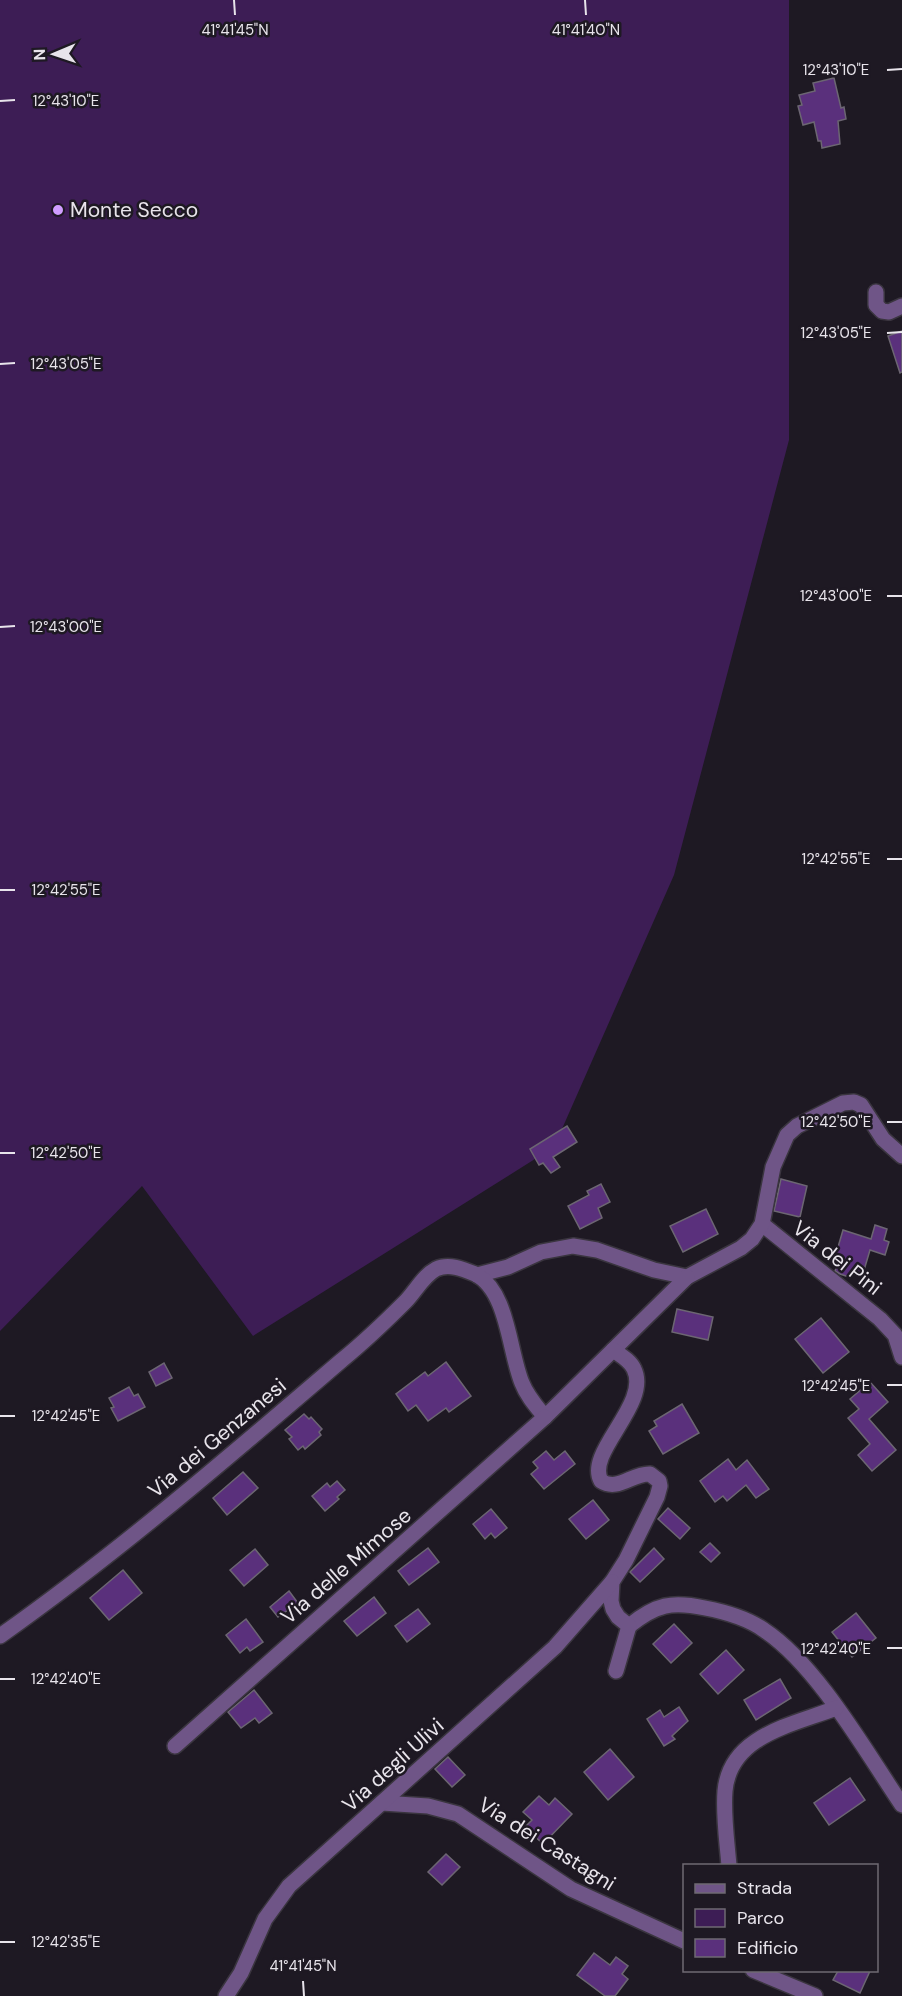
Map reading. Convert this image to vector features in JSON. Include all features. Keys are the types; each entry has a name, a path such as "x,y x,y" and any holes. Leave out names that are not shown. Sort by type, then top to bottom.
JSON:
{"street":[{"path":"876,292 876,305 882,311 889,312 902,306"},
{"path":"762,1224 773,1167 787,1135 797,1126 838,1105 849,1102 858,1103 890,1146 902,1156"},
{"name":"Via delle Mimose","path":"175,1746 506,1454 687,1277 741,1248 752,1239 762,1224"},
{"name":"Via dei Pini","path":"762,1224 880,1319 895,1335 902,1357"},
{"path":"477,1275 500,1270 541,1251 573,1246 597,1250 654,1270 687,1277"},
{"name":"Via dei Genzanesi","path":"0,1636 65,1588 223,1462 372,1335 434,1270 453,1266 477,1275"},
{"path":"477,1275 491,1287 500,1301 522,1384 545,1417"},
{"name":"Via degli Ulivi","path":"226,1996 246,1964 265,1919 283,1893 300,1875 555,1647 612,1582 626,1560 655,1502 660,1486 659,1481 650,1474 639,1475 622,1483 610,1485 598,1477 598,1464 630,1404 636,1384 634,1368 613,1350"},
{"path":"612,1582 611,1606 618,1617 629,1626"},
{"path":"616,1671 629,1626 650,1610 669,1604 689,1605 731,1614 758,1626 773,1636 804,1667 836,1708 902,1805"},
{"path":"729,1864 725,1794 729,1771 734,1761 756,1740 836,1708"},
{"name":"Via dei Castagni","path":"382,1803 428,1806 458,1814 571,1889 683,1941"},
{"path":"755,1972 815,1996"}],"green space":[{"path":"0,0 789,0 789,440 674,875 554,1147 253,1336 142,1186 0,1331"}],"building":[{"path":"834,78 846,119 838,121 840,144 822,148 814,122 803,125 798,106 802,105 799,95 815,91 813,83"},
{"path":"902,331 902,372 900,373 888,336"},
{"path":"567,1126 577,1142 553,1157 560,1167 551,1173 543,1163 539,1165 530,1149"},
{"path":"781,1179 807,1186 800,1217 774,1211"},
{"path":"601,1184 610,1202 598,1208 602,1218 580,1229 568,1206 589,1195 587,1191"},
{"path":"706,1209 718,1234 683,1252 670,1226"},
{"path":"875,1225 887,1229 884,1240 889,1242 885,1255 870,1250 862,1277 850,1273 849,1277 835,1271 837,1266 833,1264 843,1230 871,1239"},
{"path":"677,1309 713,1317 708,1340 672,1332"},
{"path":"821,1318 849,1352 823,1373 795,1339"},
{"path":"446,1362 471,1396 449,1412 446,1408 428,1421 416,1405 408,1411 396,1394 425,1372 428,1376"},
{"path":"164,1363 172,1378 156,1386 149,1372"},
{"path":"870,1382 888,1402 869,1419 896,1450 872,1471 858,1455 870,1444 848,1418 859,1409 850,1399"},
{"path":"129,1387 134,1396 138,1394 145,1407 118,1421 109,1398"},
{"path":"682,1404 699,1433 663,1454 649,1431 657,1426 654,1421"},
{"path":"304,1414 309,1419 311,1417 322,1429 319,1432 321,1435 305,1449 303,1446 298,1450 289,1439 292,1437 285,1430"},
{"path":"546,1451 554,1460 565,1451 575,1464 544,1489 531,1474 538,1468 533,1462"},
{"path":"728,1459 736,1470 747,1460 769,1489 756,1498 746,1485 727,1501 723,1496 715,1502 700,1481"},
{"path":"243,1472 258,1488 227,1515 213,1498"},
{"path":"337,1481 345,1490 337,1497 339,1499 325,1511 312,1496 327,1483 330,1487"},
{"path":"593,1500 609,1520 586,1539 569,1519"},
{"path":"668,1508 690,1528 680,1539 658,1519"},
{"path":"491,1509 507,1528 495,1538 491,1533 485,1539 473,1524"},
{"path":"710,1543 720,1553 711,1562 700,1552"},
{"path":"428,1548 439,1562 409,1585 398,1571"},
{"path":"654,1548 664,1559 640,1582 630,1572"},
{"path":"255,1549 268,1565 244,1586 230,1570"},
{"path":"123,1570 142,1593 109,1620 90,1598"},
{"path":"289,1591 298,1603 278,1617 270,1607"},
{"path":"374,1597 386,1613 357,1636 344,1621"},
{"path":"418,1609 430,1624 407,1642 395,1626"},
{"path":"856,1613 876,1638 852,1657 832,1632"},
{"path":"246,1619 263,1642 250,1651 247,1647 240,1653 226,1635"},
{"path":"674,1624 692,1643 671,1663 653,1644"},
{"path":"726,1650 744,1670 718,1694 700,1674"},
{"path":"780,1679 791,1698 756,1720 744,1700"},
{"path":"254,1690 272,1713 259,1723 255,1718 241,1728 228,1712"},
{"path":"679,1707 688,1721 672,1736 675,1739 664,1746 647,1719 660,1710 664,1717"},
{"path":"610,1749 634,1777 608,1800 584,1772"},
{"path":"448,1757 465,1775 452,1787 435,1769"},
{"path":"850,1778 865,1800 829,1825 814,1803"},
{"path":"539,1796 549,1805 555,1798 572,1814 543,1844 525,1827 532,1820 523,1812"},
{"path":"446,1854 460,1867 442,1885 428,1872"},
{"path":"594,1953 610,1965 616,1957 628,1966 622,1974 628,1979 615,1996 605,1996 577,1975"},
{"path":"837,1972 870,1972 860,1993 833,1980"}],"place":[{"name":"Monte Secco","path":"58,210"}]}
